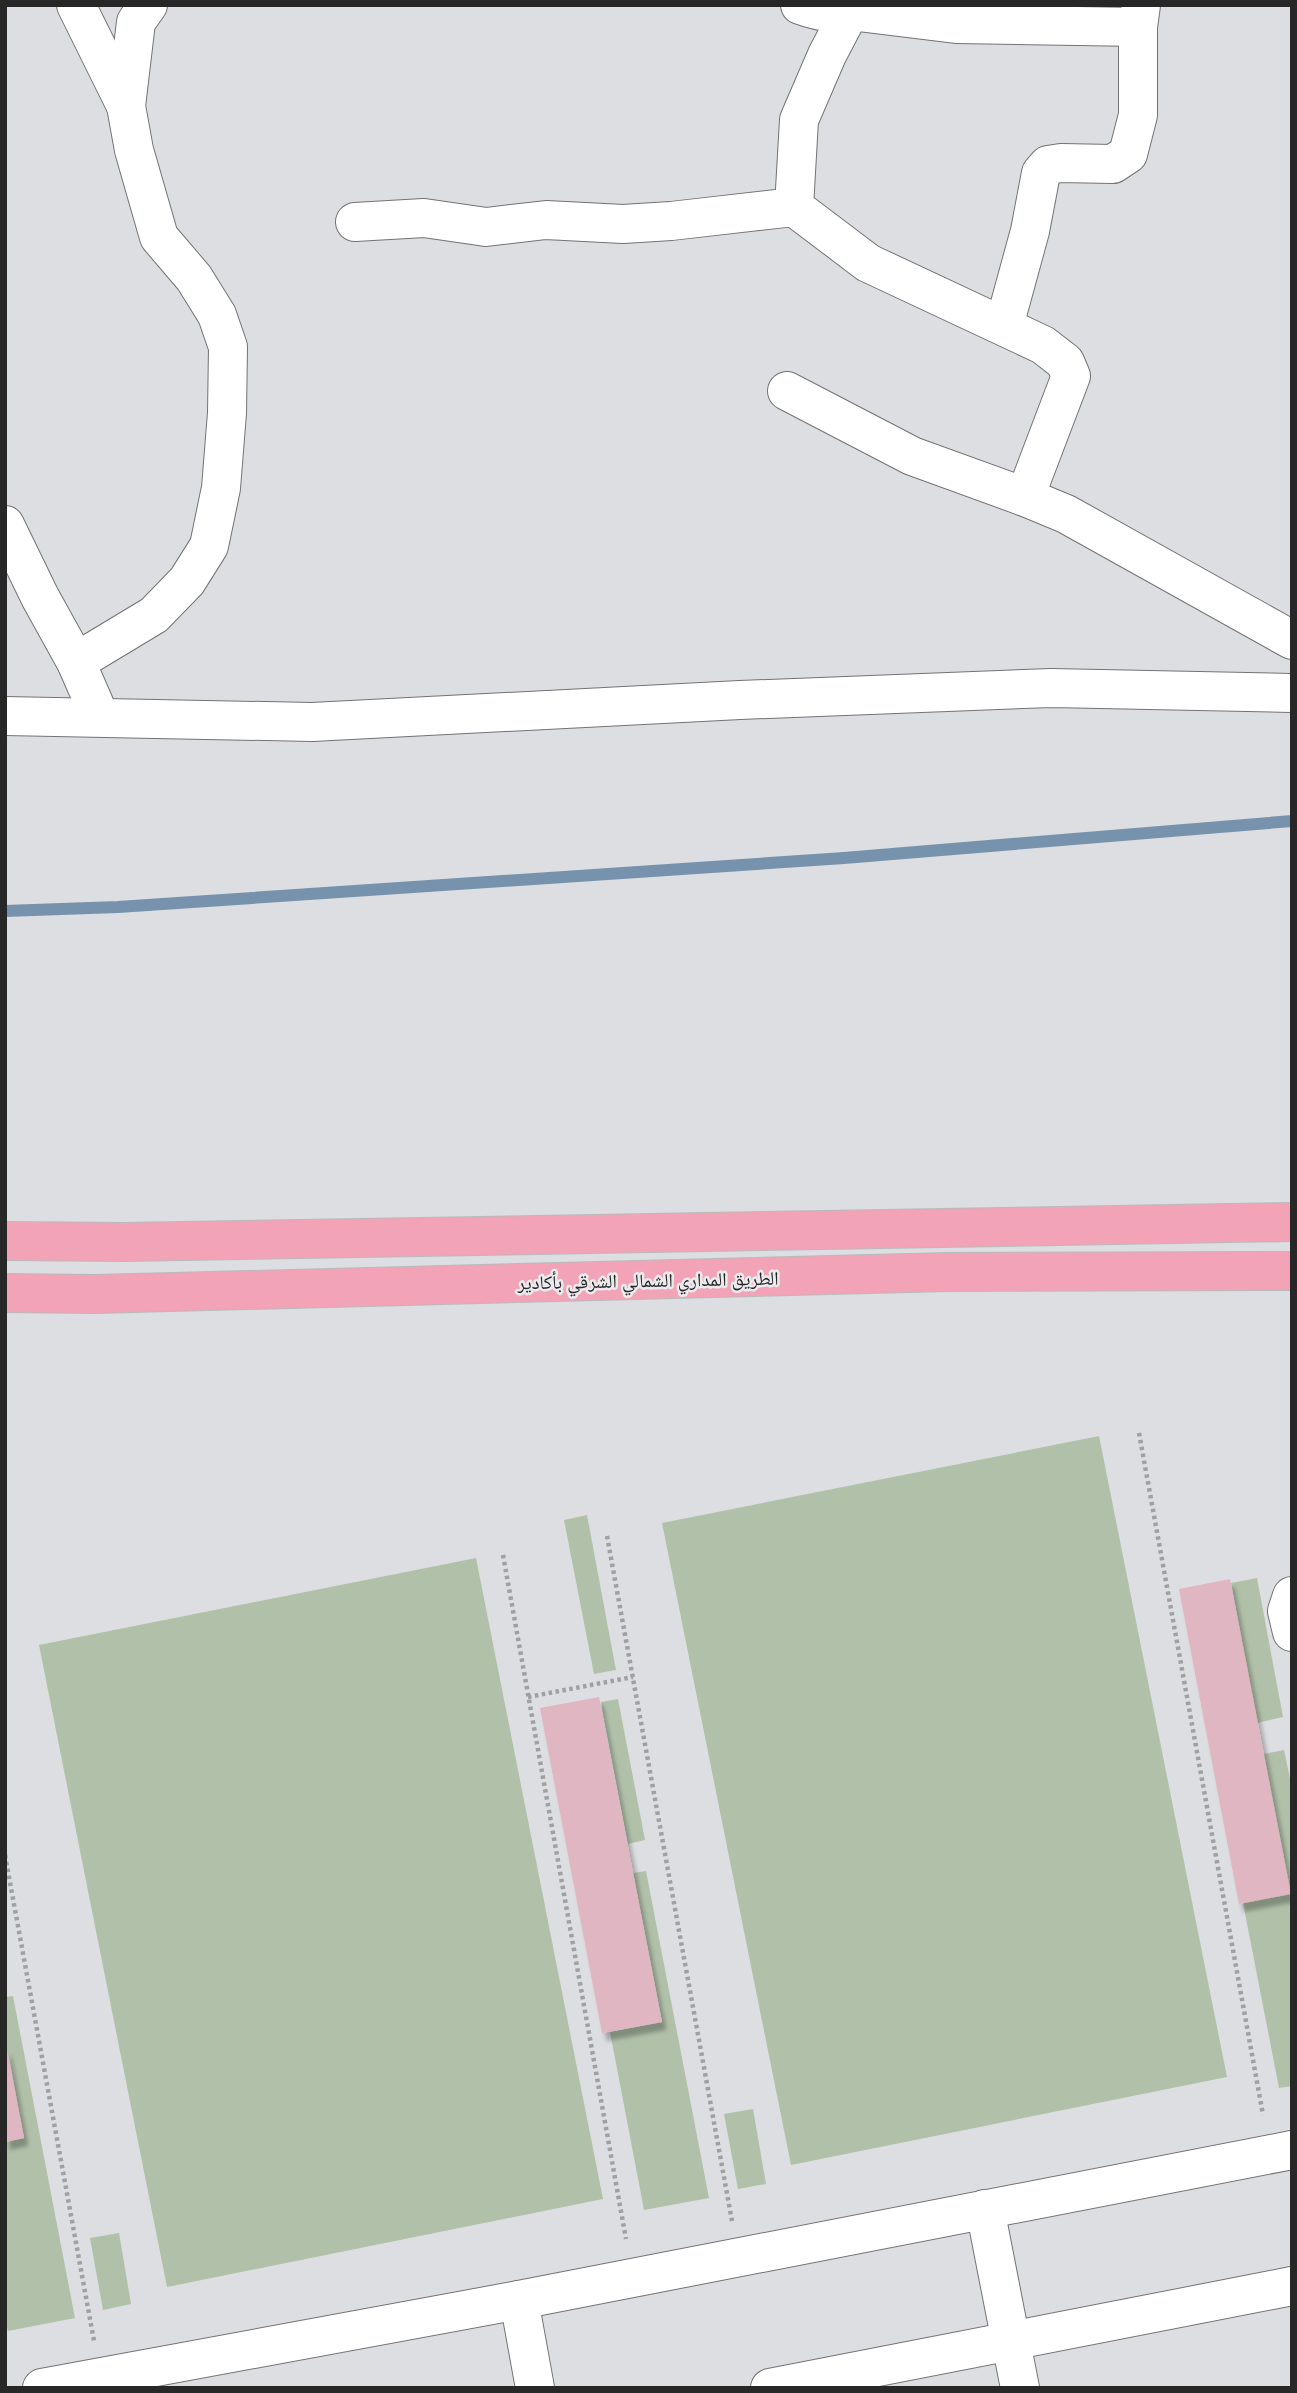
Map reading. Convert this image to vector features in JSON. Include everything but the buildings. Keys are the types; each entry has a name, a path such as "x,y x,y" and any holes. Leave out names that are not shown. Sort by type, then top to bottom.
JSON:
{"highway":[{"path":"5,1241 152,1241 1292,1222"},
{"name":"الطريق المداري الشمالي الشرقي بأكادير","path":"5,1293 109,1293 948,1272 1292,1270"}],"street":[{"path":"76,5 126,106 134,150 159,237 194,278 217,315 228,347 227,413 221,488 209,546 187,581 154,615 76,662"},
{"path":"126,106 135,22 148,5"},
{"path":"800,5 820,12 854,8 956,24 1140,16 1138,115 1128,155 1113,164 1048,165 1041,173 1030,231 1004,326"},
{"path":"794,207 799,120 827,55 854,8"},
{"path":"355,222 424,218 486,227 546,220 623,224 671,222 794,207 869,263 1044,345 1065,362 1071,376 1026,497"},
{"path":"787,391 912,456 1066,514 1292,640"},
{"path":"5,525 76,662 100,718"},
{"path":"5,716 312,722 740,700 1051,688 1292,693"},
{"path":"1292,1596 1287,1611 1292,1632"},
{"path":"42,2388 519,2300 1281,2152"},
{"path":"985,2209 1020,2388"},
{"path":"770,2388 1292,2286"},
{"path":"519,2300 535,2388"}],"path":[{"path":"1139,1433 1281,2152"},
{"path":"607,1536 738,2256"},
{"path":"502,1555 633,2278"},
{"path":"528,1697 633,1677"},
{"path":"5,1856 100,2376"}],"green space":[{"path":"1099,1436 1227,2077 791,2165 662,1523"},
{"path":"587,1515 616,1670 594,1674 564,1520"},
{"path":"476,1558 603,2199 167,2287 39,1645"},
{"path":"1257,1578 1283,1717 1257,1723 1231,1583"},
{"path":"618,1699 645,1840 628,1844 601,1702"},
{"path":"1284,1750 1292,1788 1292,2086 1279,2088 1243,1903 1264,1754"},
{"path":"646,1871 709,2198 644,2210 610,2032 662,2022 633,1873"},
{"path":"13,1996 75,2318 8,2331 5,2319 5,2142 24,2138 5,2042 5,1997"},
{"path":"753,2109 766,2184 738,2189 724,2114"},
{"path":"119,2233 131,2304 103,2310 90,2238"}],"waterway":[{"path":"5,911 118,907 844,858 1292,821"}]}
